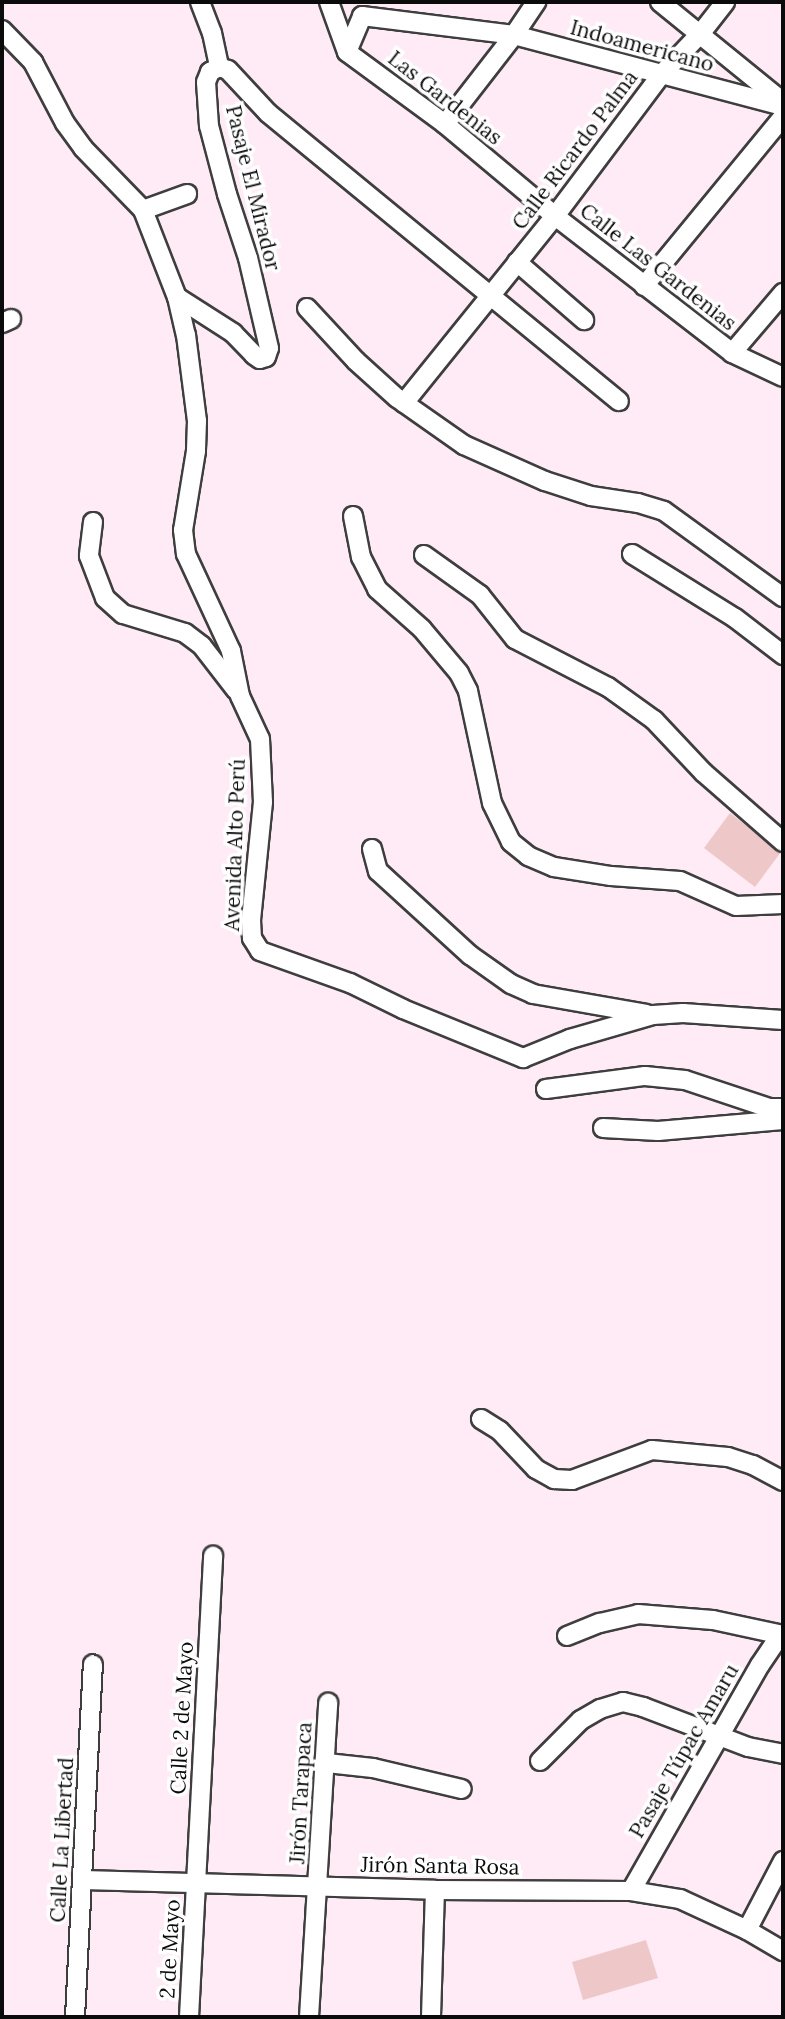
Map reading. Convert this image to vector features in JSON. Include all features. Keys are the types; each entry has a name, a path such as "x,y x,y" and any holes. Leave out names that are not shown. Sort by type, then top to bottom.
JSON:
{"street":[{"path":"200,2 212,33 219,67"},
{"path":"329,2 347,52"},
{"path":"445,124 536,2"},
{"path":"660,2 701,33 783,104"},
{"name":"Calle Ricardo Palma","path":"404,403 555,216 660,76 701,33 725,2"},
{"name":"Indoamericano","path":"347,52 362,16 514,35 660,76 783,104"},
{"path":"2,30 33,62 65,124 83,148 143,211 187,194"},
{"name":"Las Gardenias","path":"347,52 445,124 555,216"},
{"name":"Pasaje El Mirador","path":"177,297 233,333 254,355 260,359 266,357 269,348 248,258 209,126 206,82 210,72 219,67 228,70 268,113 423,236 489,296 620,401"},
{"path":"644,286 783,117"},
{"name":"Avenida Alto Perú","path":"143,211 177,297 186,335 198,421 196,451 183,530 186,554 231,651 240,696 260,739 263,766 262,814 251,920 252,938 260,951 350,983 403,1009 523,1058 570,1039 653,1015"},
{"name":"Calle Las Gardenias","path":"555,216 733,353 783,377"},
{"path":"517,262 584,320"},
{"path":"733,353 783,293"},
{"path":"307,308 356,360 404,403 464,445 545,481 591,496 638,503 664,511 783,597"},
{"path":"353,516 361,557 377,589 422,629 459,673 468,691 492,803 511,842 528,856 554,867 611,876 680,881 736,906 783,904"},
{"path":"93,522 89,556 104,598 124,614 185,633 202,646 240,696"},
{"path":"632,554 735,618 783,655"},
{"path":"424,555 480,595 515,639 608,687 654,720 704,773 783,842"},
{"path":"372,849 378,871 470,956 511,984 533,994 653,1015 677,1013 783,1020"},
{"path":"546,1089 645,1076 685,1080 769,1108 783,1108"},
{"path":"603,1128 658,1131 783,1120"},
{"path":"481,1419 500,1431 536,1469 554,1479 572,1480 652,1450 728,1457 753,1465 783,1481"},
{"name":"Calle 2 de Mayo","path":"195,1883 214,1556"},
{"path":"567,1636 600,1623 638,1614 713,1620 781,1635"},
{"name":"Pasaje Túpac Amaru","path":"631,1891 760,1665 781,1635"},
{"name":"Calle La Libertad","path":"75,2017 93,1664"},
{"path":"540,1761 581,1720 600,1709 623,1702 643,1706 748,1747 783,1754"},
{"name":"Jirón Tarapaca","path":"318,1885 327,1763 328,1703"},
{"path":"327,1763 395,1773 462,1789"},
{"path":"747,1930 783,1861"},
{"name":"Jirón Santa Rosa","path":"83,1880 435,1890 631,1891 680,1899 747,1930 783,1951"},
{"name":"2 de Mayo","path":"189,2017 195,1883"},
{"path":"309,2017 318,1885"},
{"path":"431,2017 435,1890"}],"shaded area":[{"path":"730,813 781,852 755,887 704,848"},
{"path":"646,1940 658,1978 583,2000 572,1962"}]}
